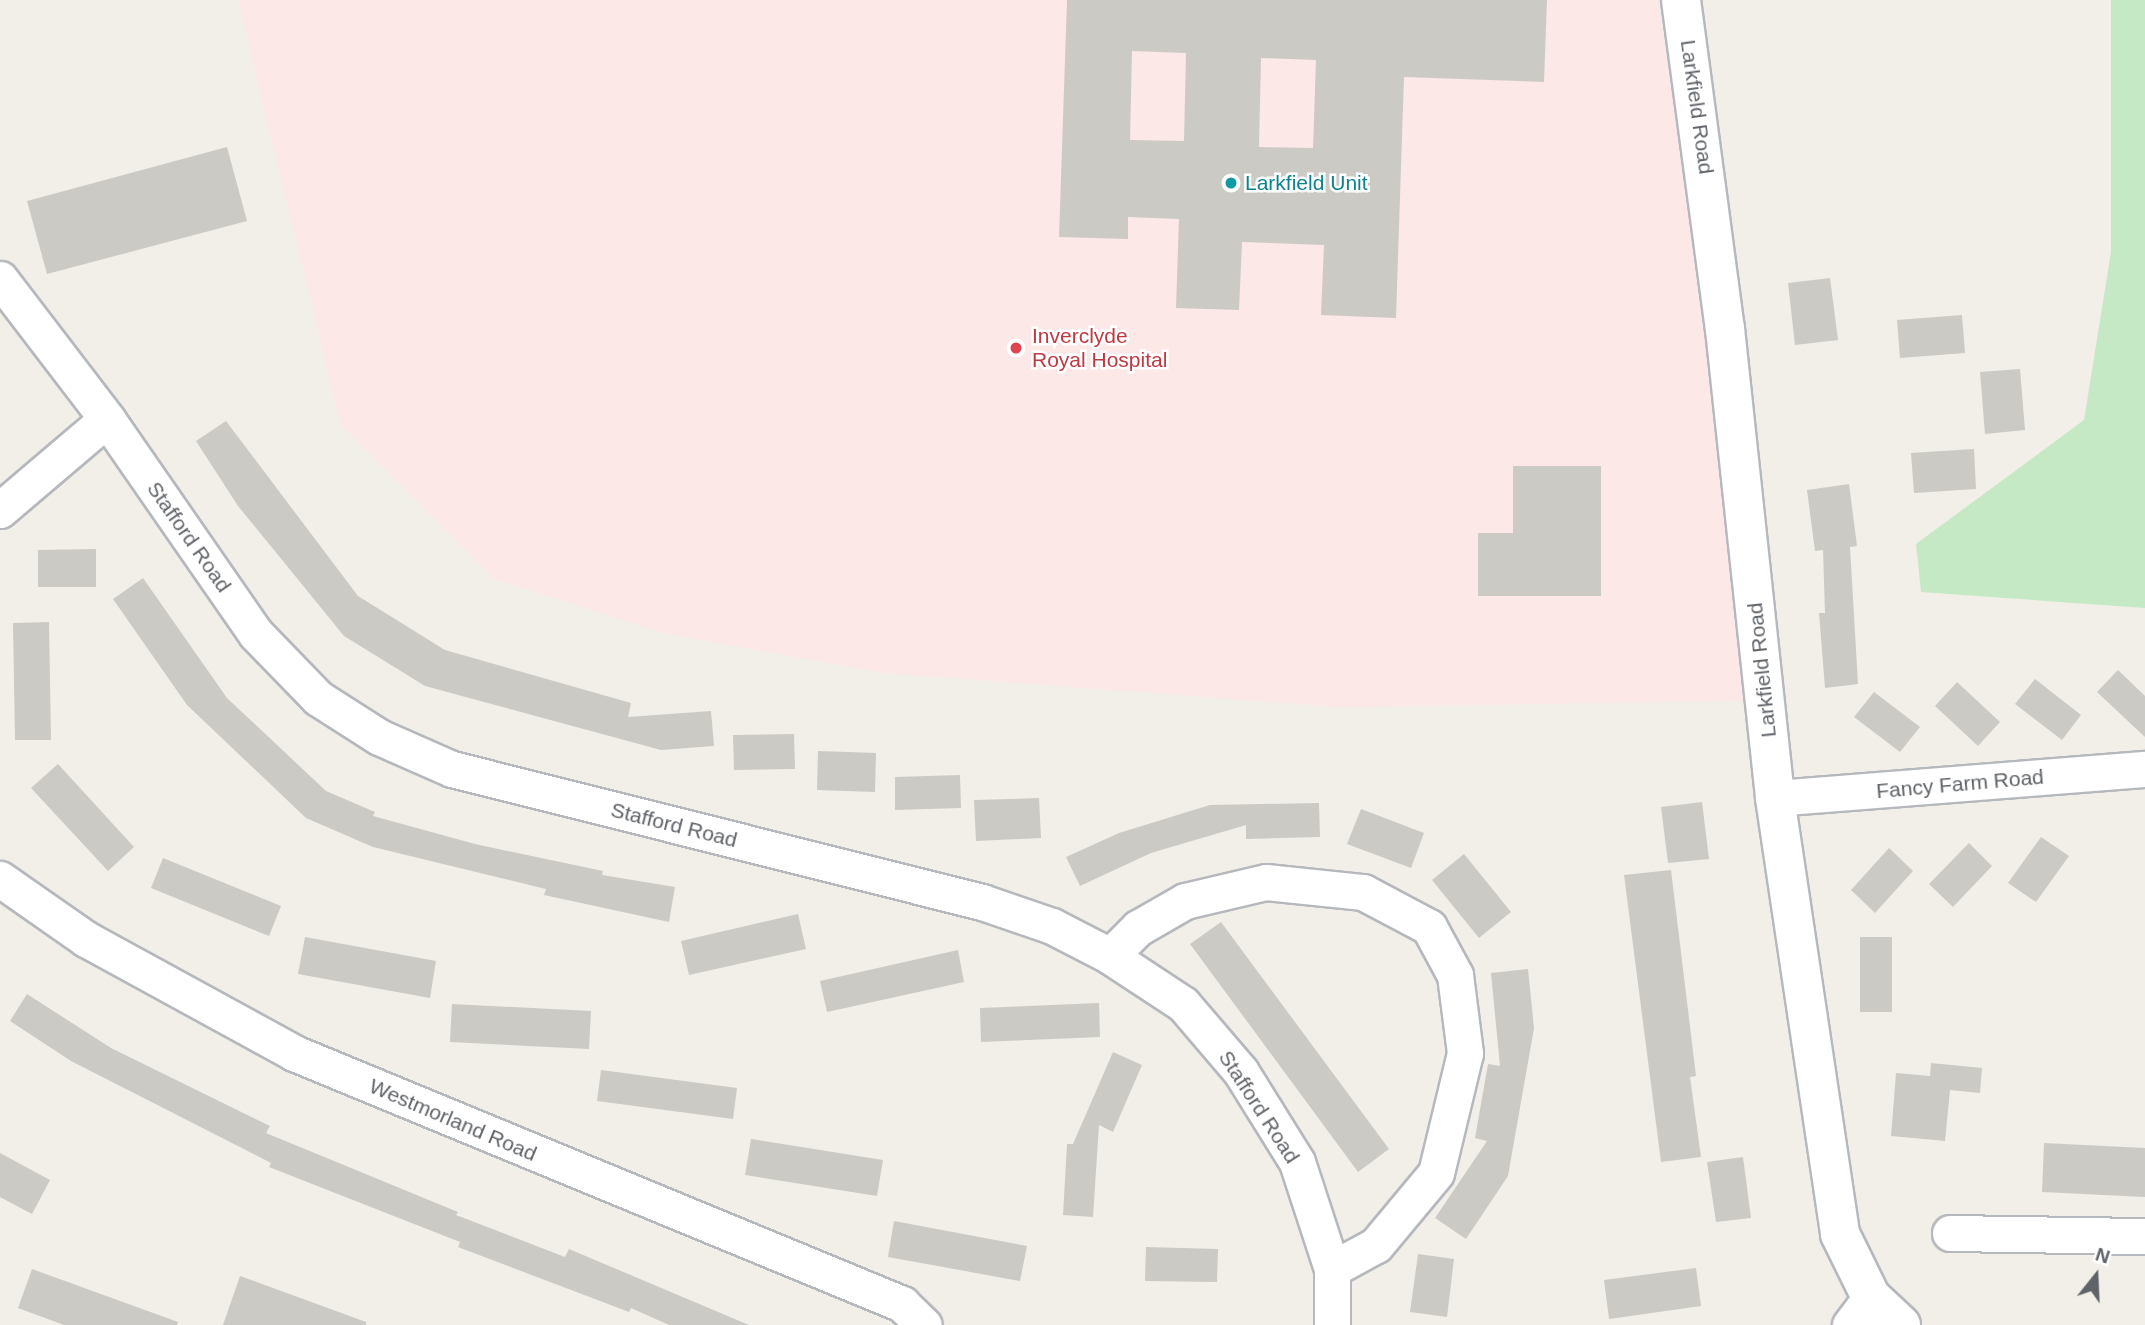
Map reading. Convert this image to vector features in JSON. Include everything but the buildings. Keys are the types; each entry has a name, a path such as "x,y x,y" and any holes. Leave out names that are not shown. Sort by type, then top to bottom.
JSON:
{"street":[{"name":"Larkfield Road","path":"1681,0 1723,316 1775,799 1840,1234 1860,1311"},
{"name":"Stafford Road","path":"0,279 107,419 256,635 318,698 379,737 452,769 982,902 1052,926 1110,956 1183,1004 1241,1072 1297,1162 1332,1269 1332,1325"},
{"path":"0,510 107,419"},
{"name":"Fancy Farm Road","path":"1775,799 2145,769"},
{"name":"Westmorland Road","path":"0,879 86,939 294,1053 902,1304 924,1325"},
{"path":"1110,956 1138,928 1185,901 1266,882 1363,892 1429,927 1455,975 1465,1053 1436,1173 1376,1245 1332,1269"},
{"path":"1950,1233 2145,1236"},
{"path":"1860,1311 1901,1325"}],"shaded area":[{"name":"Inverclyde Royal Hospital","path":"238,0 1657,0 1703,271 1745,701 1338,707 884,673 667,634 494,579 341,425"}],"green space":[{"path":"2111,0 2145,0 2145,608 1921,592 1916,544 2084,420 2111,252"}],"place":[{"name":"Larkfield Unit","path":"1231,183"},
{"name":"Inverclyde Royal Hospital","path":"1016,348"}]}
